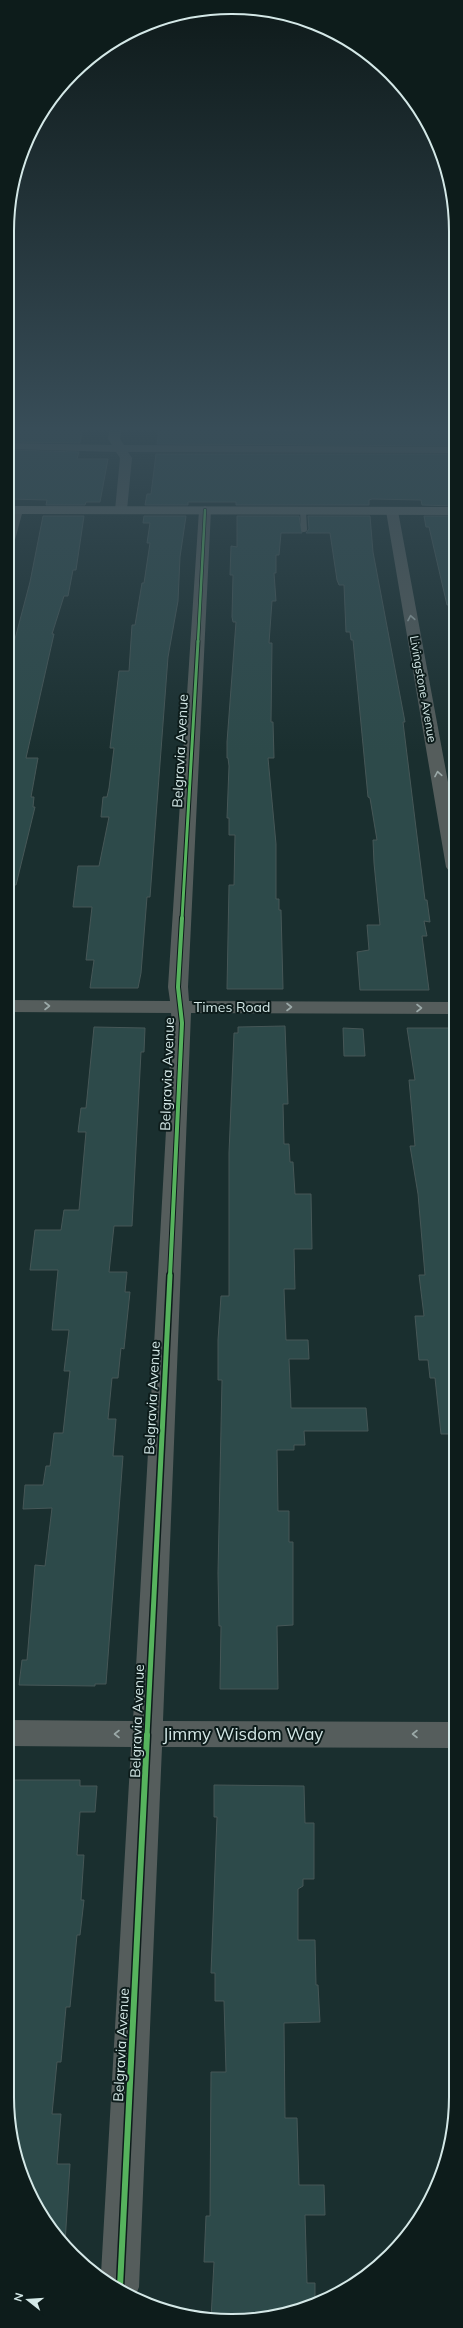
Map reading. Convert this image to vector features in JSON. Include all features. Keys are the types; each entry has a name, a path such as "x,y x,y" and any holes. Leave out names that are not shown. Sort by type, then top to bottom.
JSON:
{"street":[{"name":"Belgravia Avenue","path":"120,2283 182,1023 179,1007 178,979 205,535"},
{"name":"Livingstone Avenue","path":"396,535 449,833"},
{"name":"Times Road","path":"14,1006 449,1008"},
{"name":"Jimmy Wisdom Way","path":"14,1733 449,1734"}],"building":[{"path":"39,535 81,535 76,570 73,570 68,596 64,596 52,634 54,634 26,758 38,758 31,797 34,797 33,807 35,807 16,885 14,885 14,643 30,582"},
{"path":"148,535 183,535 180,557 178,601 168,657 150,897 147,897 141,973 138,988 90,988 94,960 86,960 92,907 73,907 78,866 99,866 109,817 101,817 103,797 107,797 109,788 114,748 110,748 119,671 129,671 132,625 135,625 142,583 144,583 150,543 147,543"},
{"path":"237,535 281,535 279,555 276,555 276,573 274,573 276,601 272,601 269,643 272,643 271,722 273,722 274,758 268,758 276,844 276,899 279,899 279,910 281,910 283,989 227,989 229,885 234,885 235,835 229,835 229,818 227,818 229,766 227,758 227,742 236,622 233,622 232,617 233,575 230,575 231,546 237,547"},
{"path":"330,535 372,535 373,552 405,722 403,722 425,900 427,900 430,922 424,921 427,936 422,936 429,990 360,990 357,952 369,950 367,925 380,925 373,840 377,840 370,798 368,797 353,640 351,640 350,632 346,632 344,585 339,585"},
{"path":"431,535 449,535 449,605 447,605"},
{"path":"285,1026 288,1104 283,1104 284,1144 289,1144 290,1162 293,1162 295,1194 311,1194 312,1249 294,1249 295,1289 284,1289 286,1340 308,1340 309,1359 289,1359 291,1408 366,1408 368,1431 304,1431 305,1445 294,1445 294,1450 277,1450 278,1511 289,1511 289,1542 293,1542 293,1625 277,1626 278,1689 220,1689 221,1626 219,1626 218,1573 222,1380 218,1380 218,1340 221,1296 229,1296 229,1153 234,1033 238,1033 238,1027"},
{"path":"94,1027 145,1028 144,1052 141,1052 132,1226 114,1226 109,1272 127,1272 125,1292 130,1292 124,1349 121,1348 118,1378 112,1378 108,1419 116,1419 113,1456 123,1456 106,1684 95,1684 95,1686 19,1685 22,1660 27,1660 35,1565 45,1566 52,1508 23,1509 25,1485 43,1485 46,1466 50,1466 54,1433 63,1433 70,1371 64,1371 69,1330 52,1330 58,1270 30,1270 35,1230 61,1230 64,1210 79,1210 86,1132 78,1132 81,1108 86,1108"},
{"path":"343,1028 363,1029 365,1056 344,1056"},
{"path":"407,1028 449,1028 449,1434 441,1434 435,1378 430,1378 428,1360 419,1360 415,1316 424,1316 419,1275 425,1275 418,1194 410,1146 415,1146 409,1080 415,1080"},
{"path":"14,1780 80,1780 80,1786 97,1786 95,1812 80,1812 77,1855 84,1855 81,1900 84,1900 80,1935 77,1935 70,2007 66,2007 61,2062 57,2062 52,2114 61,2114 57,2164 70,2164 65,2237 36,2193 21,2153 14,2111"},
{"path":"214,1785 304,1786 305,1823 314,1823 314,1879 303,1879 303,1886 298,1889 298,1940 315,1940 316,1985 318,1985 320,2022 284,2023 285,2118 297,2118 299,2185 324,2185 325,2215 305,2215 307,2283 315,2283 315,2297 288,2307 246,2314 211,2313 214,2262 204,2262 206,2216 210,2216 211,2072 226,2072 224,2001 215,2001 215,1973 211,1973 217,1817 214,1817"}],"cycle path":[{"path":"120,2283 182,1023 178,987 204,535"}]}
